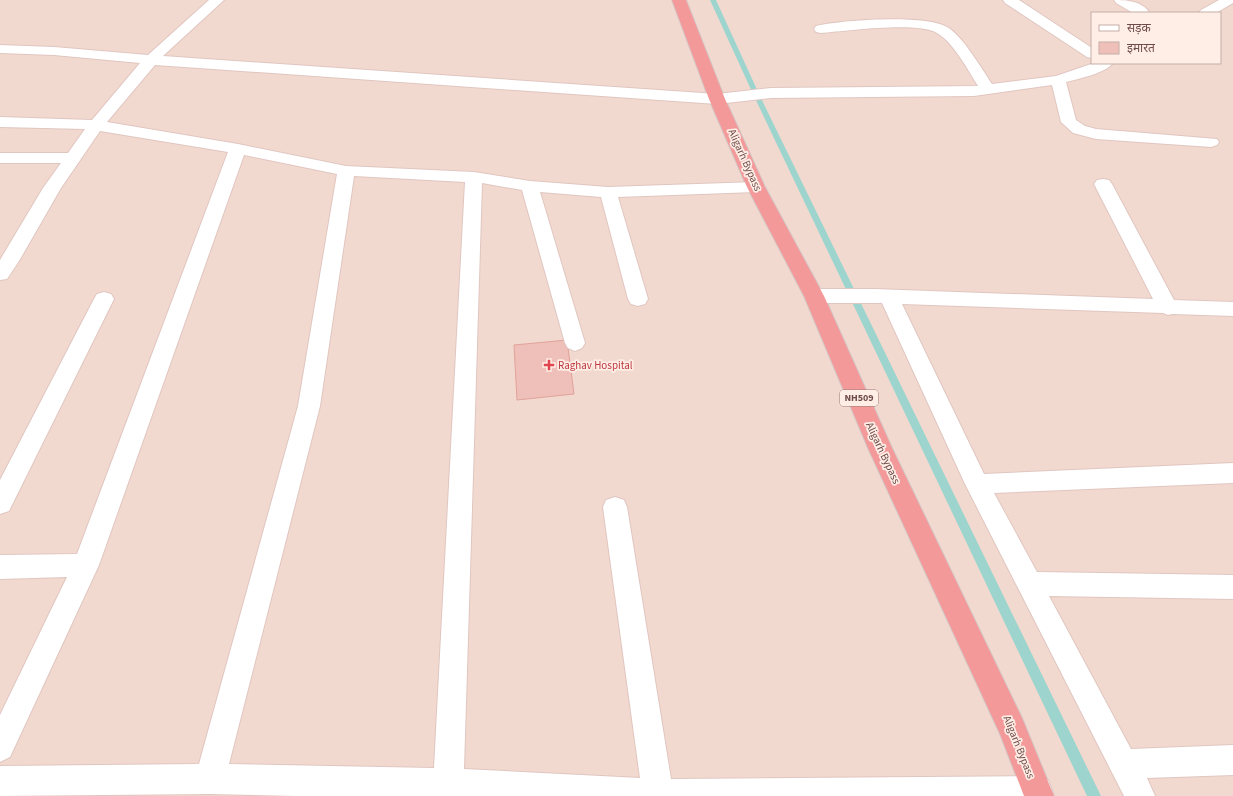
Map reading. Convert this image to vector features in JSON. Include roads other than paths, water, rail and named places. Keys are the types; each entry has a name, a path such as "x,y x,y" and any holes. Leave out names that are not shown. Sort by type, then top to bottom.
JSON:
{"highway":[{"name":"Aligarh Bypass","path":"679,0 725,97 756,187 814,296 880,448 1012,728 1038,793"}],"street":[{"path":"0,274 6,257 96,125 151,60 217,0"},
{"path":"1010,0 1091,53"},
{"path":"1121,0 1141,12"},
{"path":"1208,12 1229,0"},
{"path":"821,29 894,24 922,24 935,26 943,30 955,44 988,89"},
{"path":"0,49 54,51 151,60 725,97 771,93 974,91 1058,80 1088,71 1104,64"},
{"path":"1058,80 1069,122 1079,130 1096,134 1211,142"},
{"path":"0,122 96,125 238,149 346,171 474,177 530,186 608,192 756,187"},
{"path":"0,748 86,565 238,149"},
{"path":"0,158 73,158"},
{"path":"210,779 309,406 346,171"},
{"path":"448,784 474,177"},
{"path":"1103,184 1168,308"},
{"path":"530,186 575,343"},
{"path":"608,192 638,299"},
{"path":"814,296 882,296 1233,310"},
{"path":"882,296 977,484 1140,796"},
{"path":"0,504 104,299"},
{"path":"977,484 1233,473"},
{"path":"615,507 658,795"},
{"path":"0,567 86,565"},
{"path":"1029,584 1233,587"},
{"path":"1124,764 1233,760"},
{"path":"0,781 210,779 448,784 658,795 1038,793"}],"waterway":[{"path":"713,0 756,94 1094,796"}],"place":[{"name":"Raghav Hospital","path":"549,365"}]}
